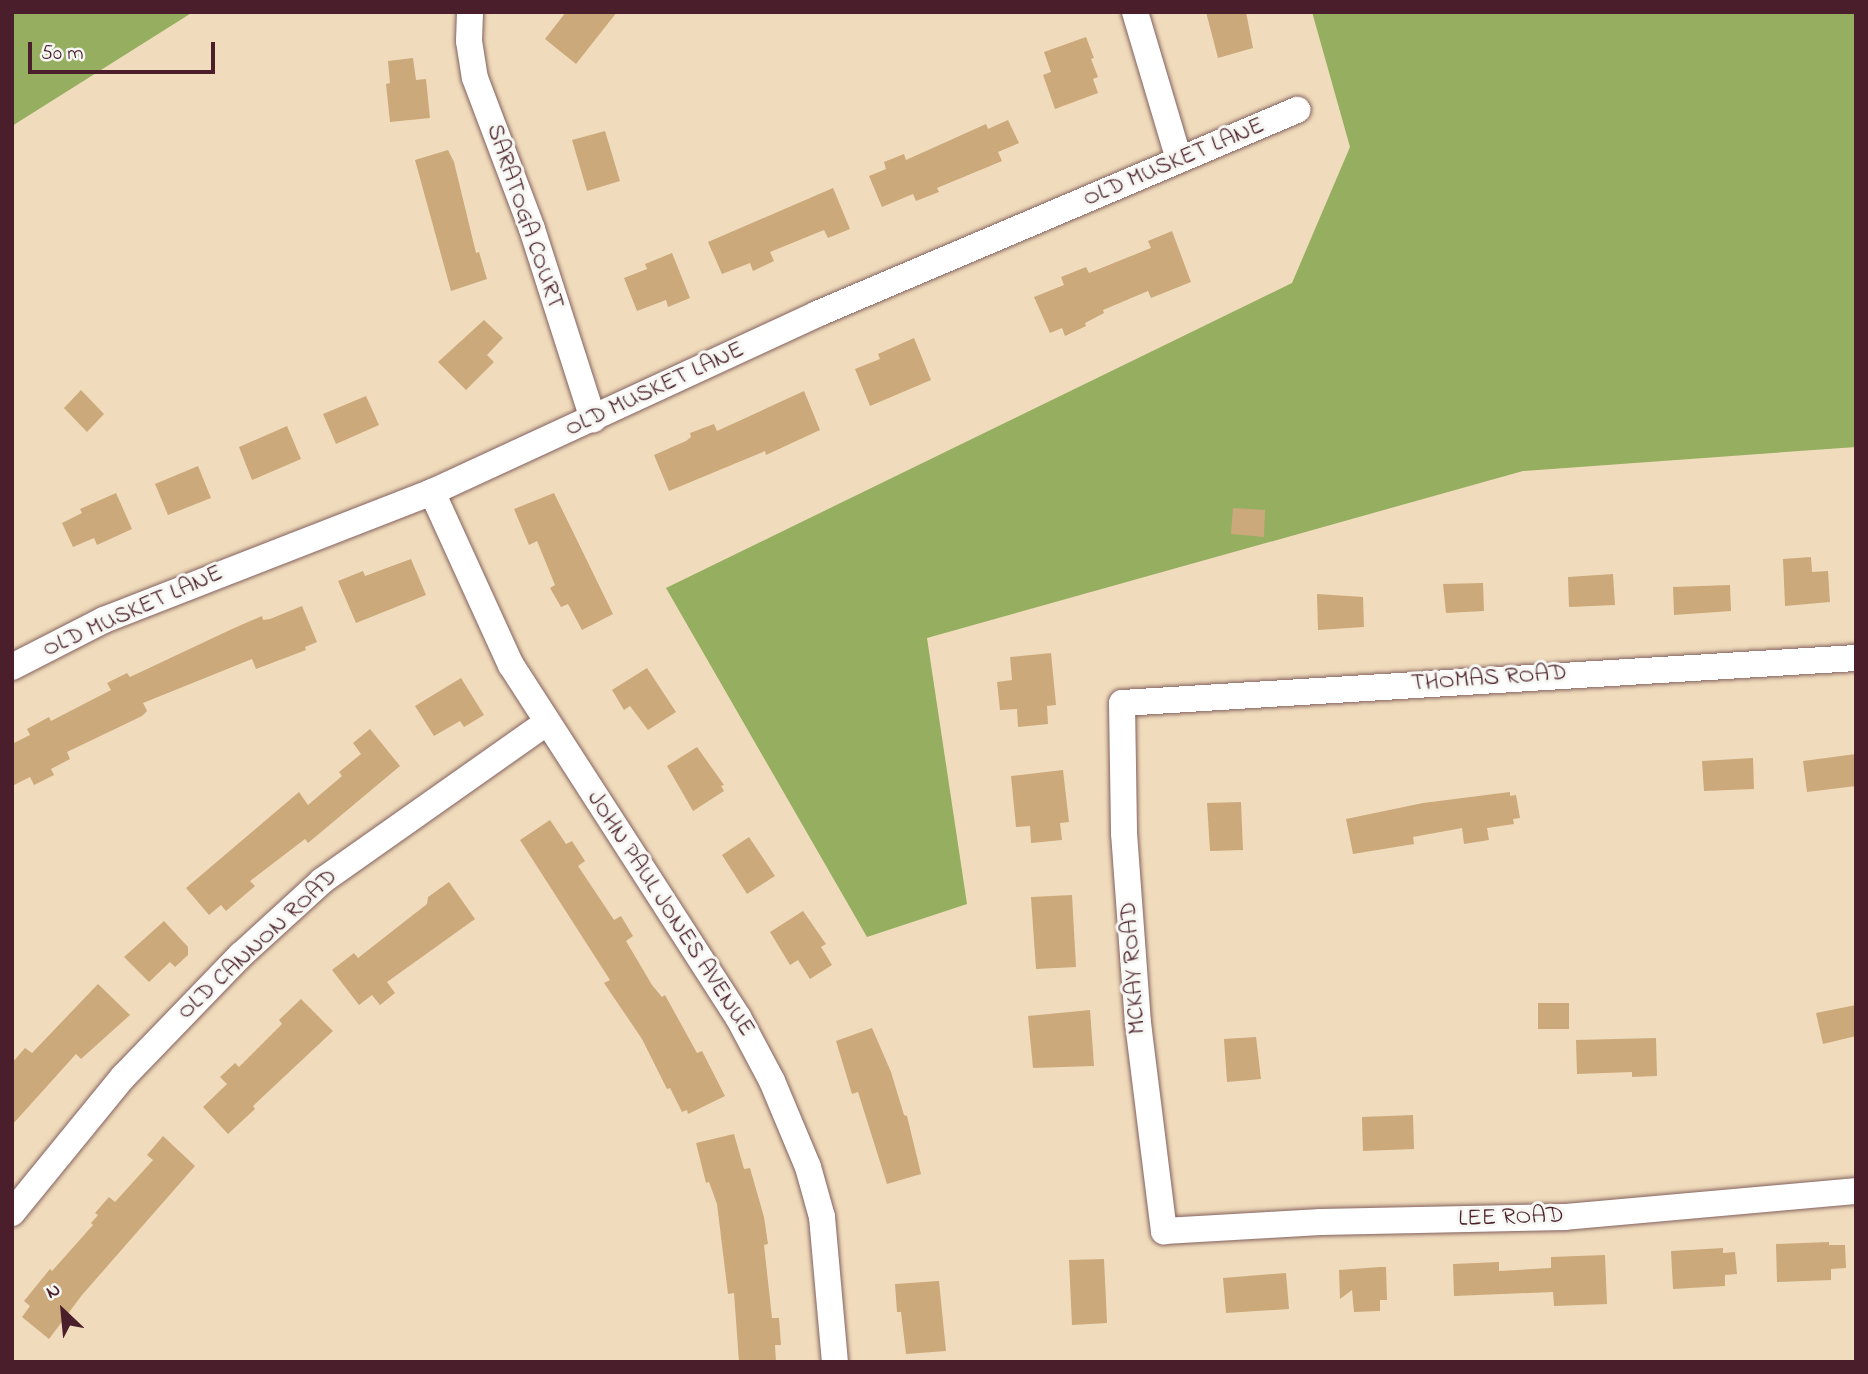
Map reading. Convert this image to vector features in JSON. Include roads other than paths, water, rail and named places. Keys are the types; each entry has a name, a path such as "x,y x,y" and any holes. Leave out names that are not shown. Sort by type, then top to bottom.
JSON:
{"street":[{"name":"SARATOGA COURT","path":"470,12 468,41 475,78 532,229 593,419"},
{"path":"1135,12 1179,160"},
{"name":"OLD MUSKET LANE","path":"12,667 104,620 432,492 817,314 1297,110"},
{"name":"JOHN PAUL JONES AVENUE","path":"432,492 512,665 738,1017 772,1081 808,1167 822,1217 835,1362"},
{"name":"THOMAS ROAD","path":"1122,703 1856,658"},
{"name":"MCKAY ROAD","path":"1122,703 1125,833 1138,1023 1164,1231"},
{"name":"OLD CANNON ROAD","path":"12,1213 122,1077 200,995 281,918 322,881 547,723"},
{"name":"LEE ROAD","path":"1164,1231 1321,1222 1565,1217 1856,1191"}]}
